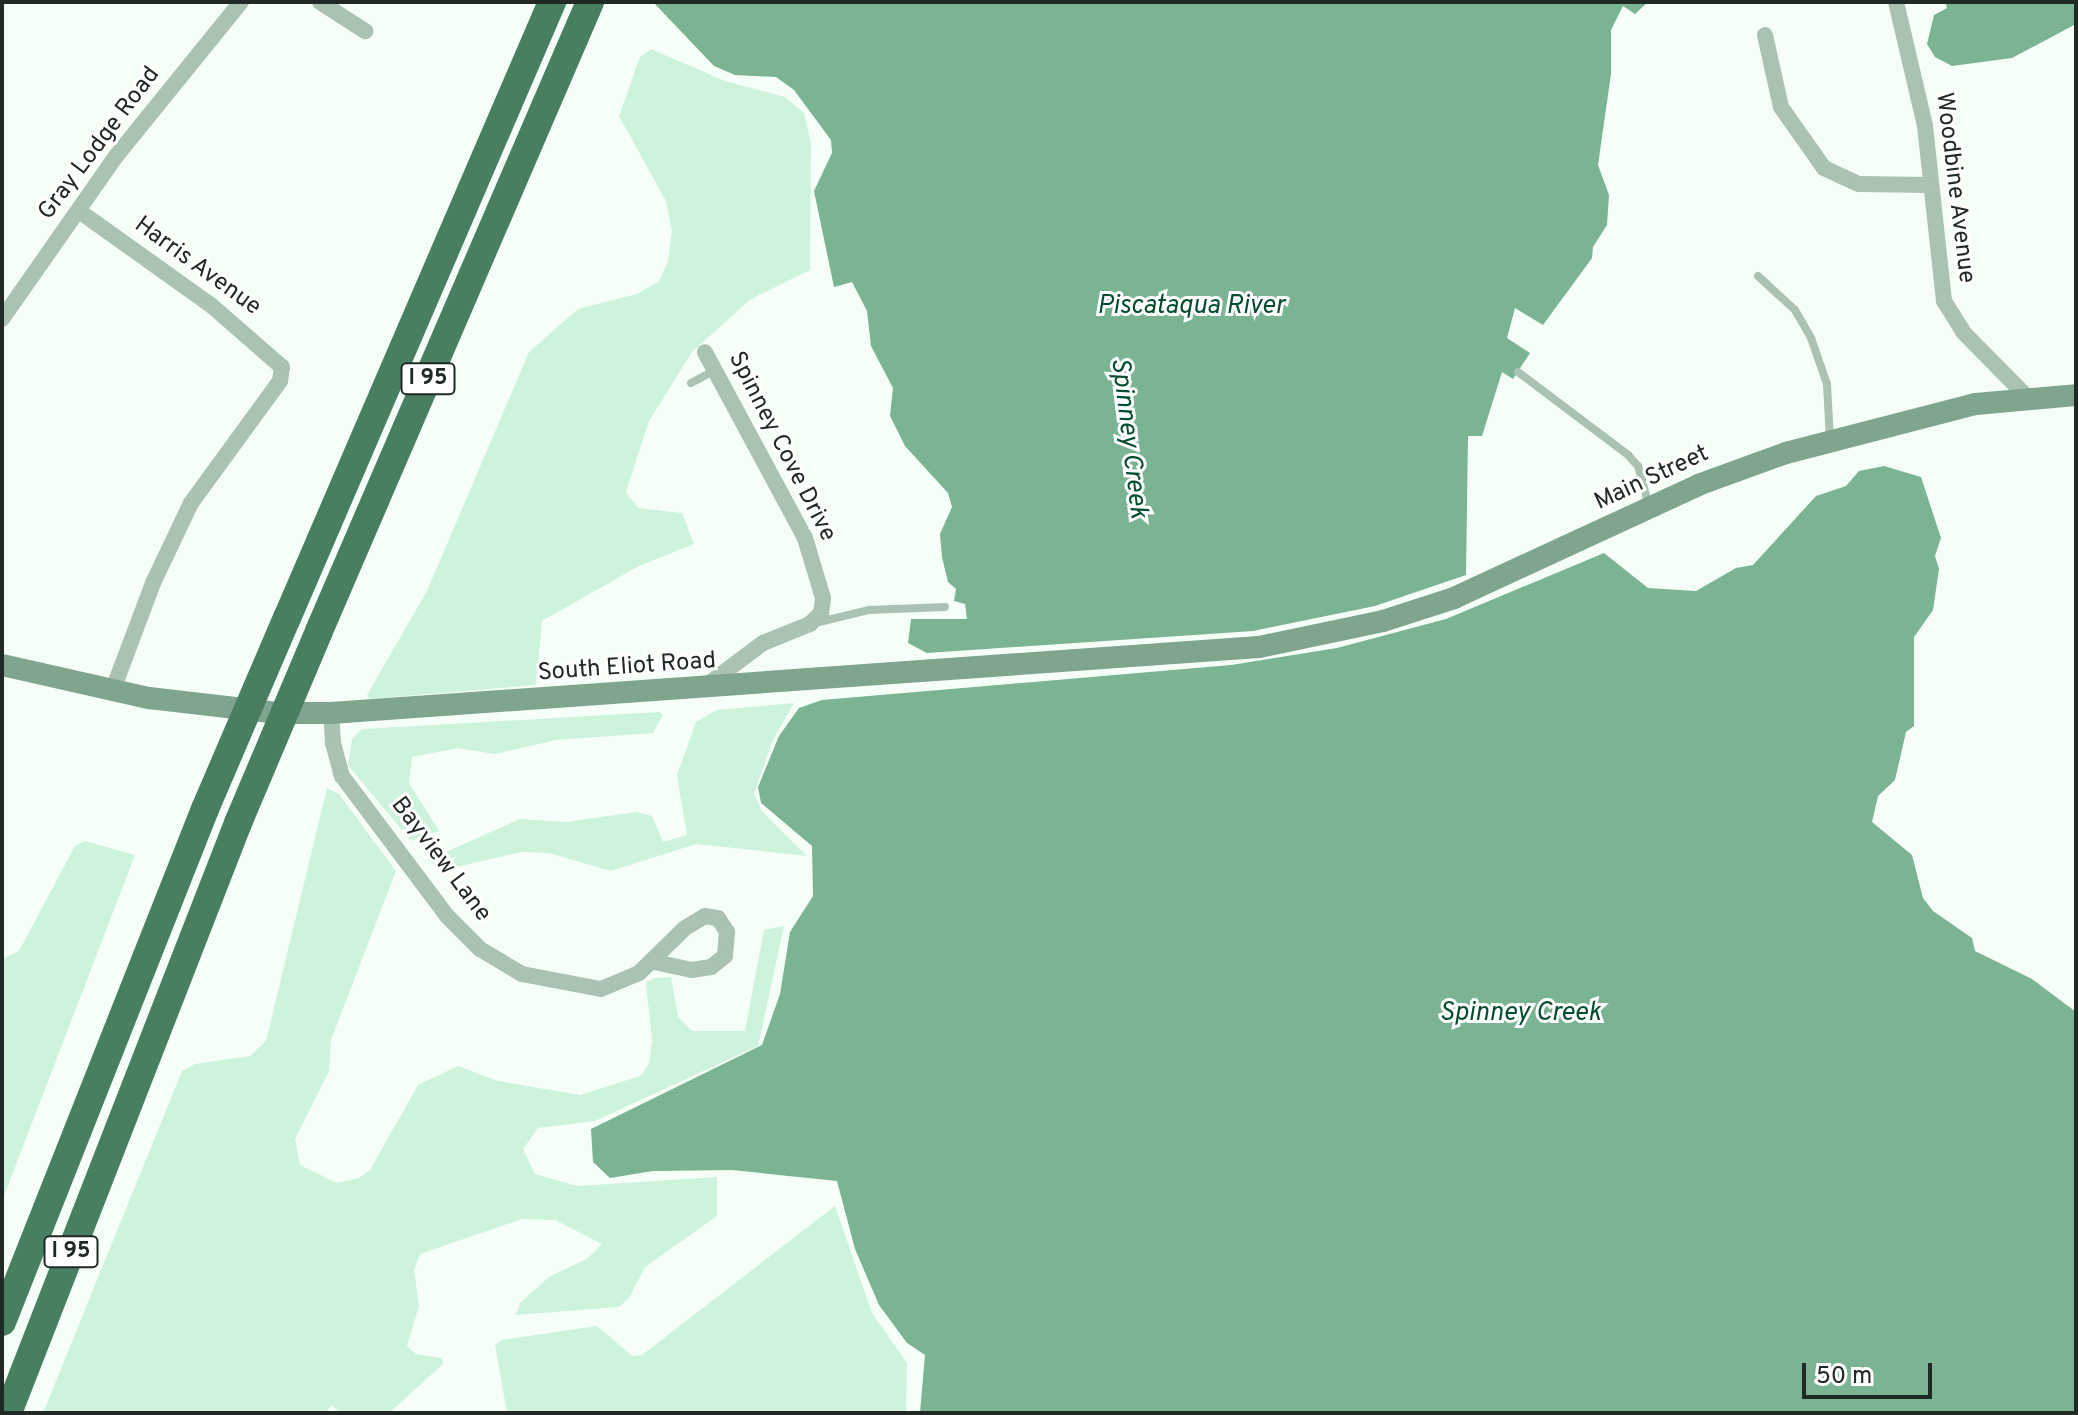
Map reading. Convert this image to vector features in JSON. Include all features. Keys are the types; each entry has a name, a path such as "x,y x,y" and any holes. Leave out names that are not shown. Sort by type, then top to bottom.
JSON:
{"highway":[{"name":"I 95","path":"2,1322 205,809 552,2"},
{"name":"I 95","path":"8,1413 238,823 590,2"}],"main road":[{"name":"Main Street","path":"1259,647 1383,621 1454,598 1729,472 1830,440 1938,411 2028,398 2074,400"},
{"name":"South Eliot Road","path":"2,665 112,692 214,708 331,713 703,689 1259,647"}],"street":[{"name":"Gray Lodge Road","path":"2,319 117,155 241,2"},
{"path":"320,2 365,31"},
{"name":"Woodbine Avenue","path":"1896,2 1922,109 1944,301 1963,332 2028,398"},
{"path":"1765,35 1781,107 1824,168 1859,184 1930,185"},
{"name":"Harris Avenue","path":"79,211 212,306 269,350 282,367 274,390 191,503 153,583 112,692"},
{"name":"Spinney Cove Drive","path":"705,352 805,538 823,598 821,613 810,624"},
{"path":"703,689 763,643 810,624"},
{"name":"Bayview Lane","path":"331,713 342,776 447,916 480,949 522,974 583,989 627,981 654,962"}],"lane":[{"path":"1758,276 1795,310 1811,338 1827,384 1830,440"},
{"path":"691,383 715,370"},
{"path":"1518,372 1628,455 1638,466 1649,507"},
{"path":"810,624 869,610 945,607"}],"shaded area":[{"path":"651,49 725,81 785,97 804,113 811,143 810,270 751,299 692,352 649,421 626,492 638,508 682,513 694,544 639,566 542,621 536,685 370,699 367,695 427,591 529,352 578,309 637,294 659,281 668,261 672,231 666,201 619,116 640,57"},
{"path":"794,703 772,742 754,794 762,811 807,856 696,844 611,871 549,853 522,852 442,870 428,860 520,819 566,822 636,812 652,816 663,842 687,835 677,775 696,722 717,710"},
{"path":"659,712 663,715 653,733 556,740 495,754 458,748 412,757 409,783 439,831 411,841 348,765 352,739 362,729"},
{"path":"327,788 339,794 396,871 331,1040 329,1071 295,1139 300,1165 337,1183 359,1178 370,1170 418,1085 458,1066 498,1081 580,1095 640,1076 649,1064 652,1041 646,983 654,978 671,977 678,1017 692,1031 745,1031 764,930 784,926 758,1046 595,1121 538,1128 523,1149 535,1174 577,1186 717,1177 717,1216 645,1267 629,1298 619,1307 516,1315 520,1303 549,1277 588,1258 602,1244 555,1220 522,1219 420,1254 414,1270 419,1306 407,1346 416,1354 442,1358 443,1364 389,1413 340,1413 332,1405 325,1413 43,1413 182,1071 195,1064 250,1056 266,1041"},
{"path":"85,841 135,855 2,1201 2,959 19,951 75,846"},
{"path":"835,1206 872,1313 907,1363 906,1413 507,1413 495,1345 502,1340 597,1326 632,1356 642,1355"}],"water":[{"name":"Piscataqua River","path":"653,2 1648,2 1635,14 1623,6 1611,30 1611,74 1598,165 1609,195 1607,225 1593,247 1592,258 1543,325 1515,308 1507,338 1530,353 1513,379 1502,372 1482,436 1468,436 1466,575 1375,606 1253,631 927,653 908,643 911,619 967,619 965,604 954,601 956,589 948,582 942,557 940,534 952,507 948,493 905,446 890,416 893,388 871,346 867,311 852,282 834,287 814,191 832,153 831,140 794,90 776,77 735,75 714,66"},
{"path":"1945,2 2076,2 2076,24 2012,58 1952,66 1935,57 1927,44 1934,15 1947,8"},
{"name":"Spinney Creek","path":"1884,466 1921,477 1941,538 1935,556 1939,569 1933,610 1914,637 1914,726 1906,732 1895,780 1878,796 1872,822 1912,855 1923,898 1933,911 1972,938 1975,951 2032,979 2076,1012 2076,1413 920,1413 925,1355 907,1343 879,1305 855,1249 837,1181 732,1170 653,1171 610,1178 593,1162 591,1129 762,1045 780,994 790,932 813,896 812,846 761,803 758,787 779,736 799,708 822,700 1231,665 1337,648 1446,619 1604,553 1648,588 1696,591 1736,568 1753,565 1816,496 1846,486 1859,471"}]}
